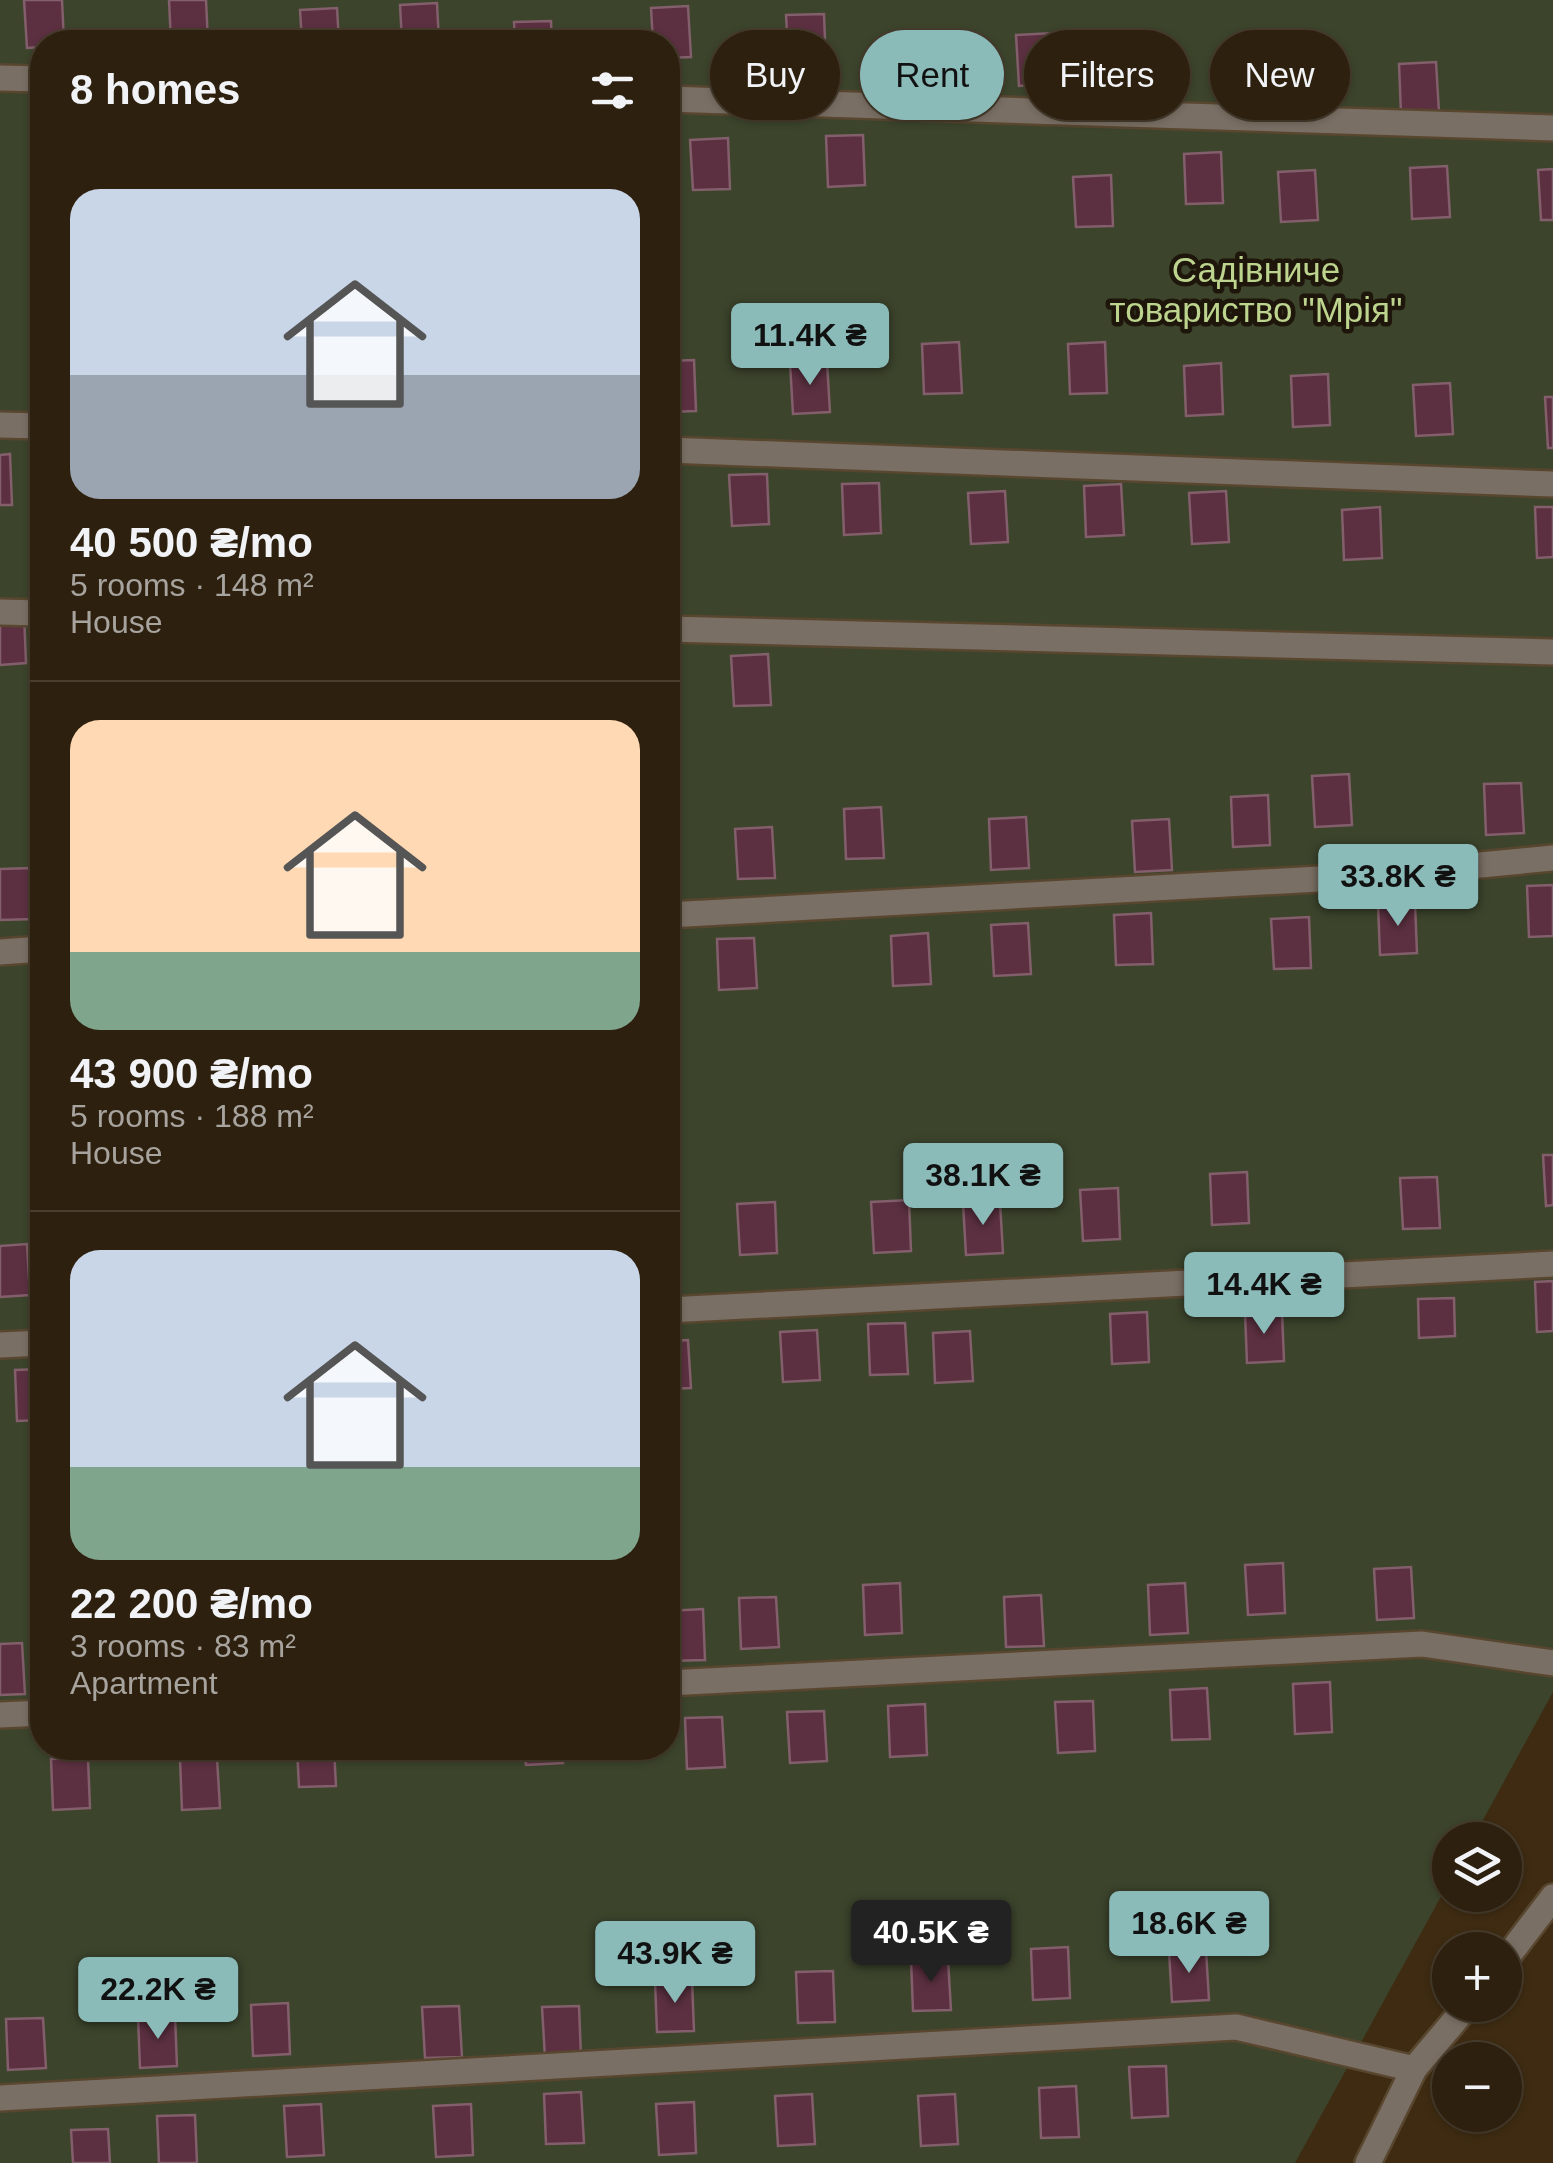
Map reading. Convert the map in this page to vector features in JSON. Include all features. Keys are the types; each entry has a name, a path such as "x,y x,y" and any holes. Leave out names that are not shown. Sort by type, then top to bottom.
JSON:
{"street":[{"path":"0,78 30,79"},
{"path":"680,100 1553,128"},
{"path":"0,424 30,425"},
{"path":"680,450 1553,484"},
{"path":"0,612 30,613"},
{"path":"680,629 1553,652"},
{"path":"680,914 1354,877 1553,858"},
{"path":"0,952 30,951"},
{"path":"680,1309 1553,1264"},
{"path":"0,1345 30,1344"},
{"path":"680,1681 1422,1644 1553,1663"},
{"path":"0,1716 30,1715"},
{"path":"1522,1937 1553,1896"},
{"path":"1368,2163 1414,2069 1454,2022"},
{"path":"0,2098 1236,2027 1414,2069"}],"green space":[{"name":"Садівниче товариство \"Мрія\"","path":"0,0 1553,0 1553,1692 1482,1822 1432,1822 1432,1912 1295,2163 0,2163"}],"building":[{"path":"24,0 62,0 63,30 30,30 27,48"},
{"path":"169,0 206,0 207,30 170,30"},
{"path":"437,3 438,30 401,30 400,5"},
{"path":"688,6 691,57 680,57 680,30 652,30 651,8"},
{"path":"337,8 338,30 301,30 300,10"},
{"path":"824,14 825,30 787,30 786,15"},
{"path":"551,21 551,30 514,30 514,22"},
{"path":"1016,35 1024,35 1024,86 1019,86"},
{"path":"1436,62 1439,112 1401,114 1399,64"},
{"path":"863,135 865,185 828,187 826,136"},
{"path":"728,138 730,189 693,190 690,140"},
{"path":"1221,152 1223,203 1186,204 1184,154"},
{"path":"1447,166 1450,217 1412,219 1410,168"},
{"path":"1553,169 1553,220 1541,220 1538,170"},
{"path":"1315,170 1318,220 1281,222 1278,172"},
{"path":"1111,175 1113,226 1076,227 1073,177"},
{"path":"959,342 962,393 924,394 922,344"},
{"path":"1105,342 1107,393 1070,394 1068,344"},
{"path":"694,360 696,411 680,412 680,361"},
{"path":"827,362 830,412 793,414 790,363"},
{"path":"1221,363 1223,414 1186,416 1184,366"},
{"path":"1328,374 1330,425 1293,427 1291,376"},
{"path":"1450,383 1453,434 1416,436 1413,385"},
{"path":"1545,397 1553,397 1553,448 1548,448"},
{"path":"10,454 12,505 0,505 0,455"},
{"path":"767,474 769,524 732,526 729,475"},
{"path":"879,483 881,533 844,535 842,484"},
{"path":"1121,484 1124,535 1086,537 1084,486"},
{"path":"1005,491 1008,542 971,544 968,493"},
{"path":"1226,491 1229,542 1192,544 1189,493"},
{"path":"1380,507 1382,558 1344,560 1342,510"},
{"path":"1535,507 1553,507 1553,557 1537,558"},
{"path":"24,613 26,663 0,665 0,614"},
{"path":"768,654 771,705 734,706 731,656"},
{"path":"1349,774 1352,825 1315,827 1312,776"},
{"path":"1521,783 1524,833 1486,835 1484,784"},
{"path":"1268,795 1270,845 1233,847 1231,797"},
{"path":"881,807 884,858 846,859 844,809"},
{"path":"1026,817 1029,868 991,870 989,819"},
{"path":"1169,819 1172,870 1135,872 1132,821"},
{"path":"772,827 775,878 738,879 735,829"},
{"path":"30,868 30,919 0,920 0,869"},
{"path":"1553,885 1553,936 1529,937 1527,886"},
{"path":"1415,903 1417,953 1380,955 1378,905"},
{"path":"1151,913 1153,964 1116,965 1114,915"},
{"path":"1309,917 1311,968 1274,969 1271,919"},
{"path":"1028,923 1031,974 994,976 991,925"},
{"path":"928,933 931,984 893,986 891,936"},
{"path":"754,938 757,988 719,990 717,939"},
{"path":"1543,1155 1553,1155 1553,1205 1546,1206"},
{"path":"1247,1172 1249,1223 1212,1225 1210,1174"},
{"path":"1437,1177 1440,1228 1403,1229 1400,1178"},
{"path":"1118,1188 1120,1239 1083,1241 1080,1190"},
{"path":"909,1200 911,1251 874,1253 871,1202"},
{"path":"775,1202 777,1253 740,1255 737,1204"},
{"path":"1000,1202 1003,1253 966,1255 963,1204"},
{"path":"27,1244 30,1295 0,1297 0,1246"},
{"path":"1553,1281 1553,1331 1537,1332 1535,1282"},
{"path":"1454,1298 1455,1336 1419,1338 1418,1299"},
{"path":"1282,1311 1284,1361 1247,1363 1245,1313"},
{"path":"1147,1312 1149,1362 1112,1364 1110,1314"},
{"path":"905,1323 908,1374 870,1375 868,1324"},
{"path":"817,1330 820,1380 783,1382 780,1332"},
{"path":"970,1331 973,1381 935,1383 933,1333"},
{"path":"680,1340 688,1340 691,1388 680,1388"},
{"path":"30,1369 30,1420 17,1421 15,1370"},
{"path":"1283,1563 1285,1613 1248,1615 1245,1565"},
{"path":"1411,1567 1414,1618 1377,1620 1374,1569"},
{"path":"900,1583 902,1633 865,1635 863,1585"},
{"path":"1185,1583 1188,1633 1150,1635 1148,1585"},
{"path":"1041,1595 1044,1646 1006,1647 1004,1597"},
{"path":"776,1597 779,1647 741,1649 739,1598"},
{"path":"703,1609 705,1660 680,1661 680,1610"},
{"path":"22,1643 25,1694 0,1695 0,1644"},
{"path":"1330,1682 1332,1732 1295,1734 1293,1684"},
{"path":"1207,1688 1210,1739 1172,1740 1170,1690"},
{"path":"1093,1701 1095,1751 1058,1753 1055,1702"},
{"path":"925,1704 927,1755 890,1757 888,1706"},
{"path":"824,1711 827,1761 790,1763 787,1712"},
{"path":"722,1717 725,1767 687,1769 685,1718"},
{"path":"51,1760 88,1760 90,1808 53,1810"},
{"path":"180,1760 217,1760 220,1808 182,1810"},
{"path":"298,1760 335,1760 336,1786 299,1787"},
{"path":"526,1760 563,1760 563,1763 526,1765"},
{"path":"1068,1947 1070,1998 1033,2000 1031,1949"},
{"path":"1206,1950 1209,2000 1172,2002 1169,1951"},
{"path":"948,1959 951,2010 913,2011 911,1960"},
{"path":"833,1971 835,2022 798,2023 796,1972"},
{"path":"692,1980 694,2031 657,2032 655,1982"},
{"path":"288,2003 290,2054 253,2056 251,2005"},
{"path":"459,2006 462,2057 425,2058 422,2007"},
{"path":"579,2006 581,2057 545,2058 542,2007"},
{"path":"175,2015 177,2066 140,2068 138,2017"},
{"path":"43,2018 46,2068 8,2070 6,2019"},
{"path":"1166,2066 1168,2116 1132,2118 1129,2067"},
{"path":"1076,2086 1079,2137 1041,2138 1039,2088"},
{"path":"581,2092 584,2143 546,2144 544,2094"},
{"path":"812,2094 815,2144 778,2146 775,2096"},
{"path":"955,2094 958,2144 921,2146 918,2096"},
{"path":"694,2102 696,2153 659,2155 656,2104"},
{"path":"321,2104 324,2155 287,2157 284,2106"},
{"path":"471,2104 473,2155 436,2157 433,2106"},
{"path":"195,2115 197,2163 159,2163 157,2116"},
{"path":"108,2129 110,2163 73,2163 71,2130"}]}
